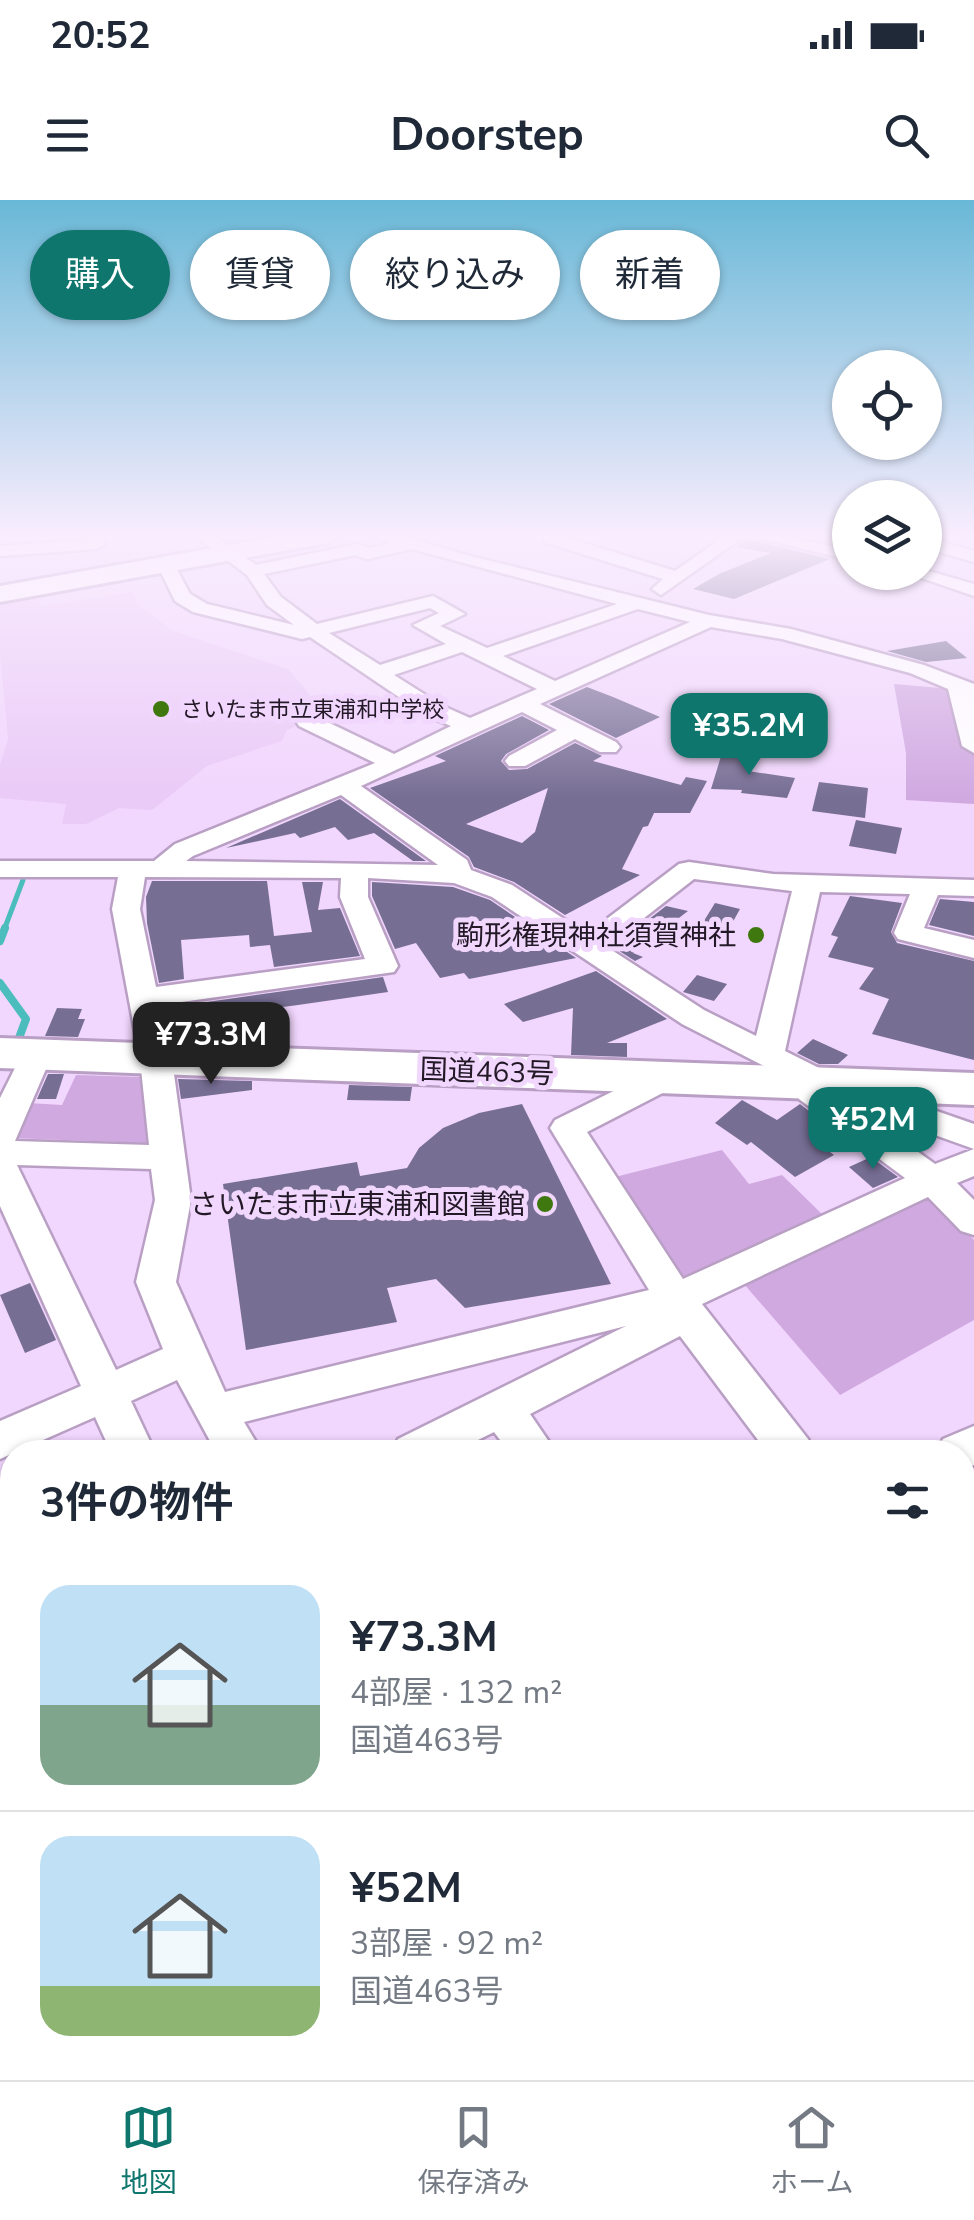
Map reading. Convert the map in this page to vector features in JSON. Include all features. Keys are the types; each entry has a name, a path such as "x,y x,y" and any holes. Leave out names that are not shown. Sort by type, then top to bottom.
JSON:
{"highway":[{"name":"国道463号","path":"18,1054 668,1077 796,1073 974,1090"}],"street":[{"path":"260,623 302,633 311,623"},
{"path":"303,623 436,711 469,726"},
{"path":"306,625 322,623"},
{"path":"430,623 424,625 556,690"},
{"path":"484,656 582,623"},
{"path":"232,1440 186,1357 156,1282 173,1200 156,1059 140,998 126,908 147,869 184,850 396,764 469,726 525,705 705,623"},
{"path":"720,623 784,633 966,688 974,746"},
{"path":"378,673 462,645"},
{"path":"525,705 608,746"},
{"path":"307,721 396,764"},
{"path":"517,761 574,730"},
{"path":"343,785 456,866 458,875"},
{"path":"0,869 355,870 458,875 502,891 692,1017 796,1073 974,1137"},
{"path":"140,998 383,966 354,897 355,870"},
{"path":"587,948 689,870 808,883 974,888"},
{"path":"796,1073 808,883"},
{"path":"927,887 908,933 974,949"},
{"path":"0,1136 18,1054"},
{"path":"796,1073 932,1180 974,1222"},
{"path":"668,1077 567,1128 681,1307 783,1440"},
{"path":"0,1152 168,1158"},
{"path":"438,1440 681,1307 974,1160"},
{"path":"0,1166 127,1440"},
{"path":"214,1412 681,1307"},
{"path":"2,1440 186,1357"},
{"path":"501,1409 525,1440"}],"shaded area":[{"name":"さいたま市立東浦和中学校","path":"0,623 162,623 171,630 288,669 314,700 316,717 287,730 282,741 207,766 152,810 119,808 86,824 62,824 66,804 0,798 0,765 8,739"},
{"path":"894,684 952,689 974,752 974,804 906,800 906,753"},
{"path":"76,1075 142,1077 147,1143 12,1138 28,1103 62,1105"},
{"path":"722,1150 749,1184 782,1175 827,1219 682,1282 615,1177"},
{"path":"933,1196 974,1240 974,1320 840,1395 744,1284"}],"building":[{"path":"946,641 967,658 926,662 887,651"},
{"path":"587,687 660,717 616,738 549,704"},
{"path":"522,716 549,730 506,754 501,761 509,770 527,769 575,743 602,756 593,761 681,785 686,777 707,781 690,813 654,813 648,826 643,827 622,869 640,875 565,915 514,882 474,867 469,857 370,788 446,761 435,756","holes":["548,788 535,832 522,843 466,824"]},
{"path":"722,753 752,757 748,771 795,778 787,798 711,789"},
{"path":"819,782 868,788 865,818 812,811"},
{"path":"340,799 426,861 413,861 374,833 348,840 335,827 300,838 295,833 226,848"},
{"path":"856,820 902,828 896,854 849,846"},
{"path":"152,881 267,881 274,936 312,932 302,882 323,882 318,910 340,908 360,956 274,967 270,945 250,947 249,935 181,940 184,979 159,983 147,923 146,897"},
{"path":"372,882 453,887 490,900 576,958 469,979 464,973 440,978 416,943 395,949 372,896"},
{"path":"850,896 902,903 891,932 897,943 974,961 974,1060 872,1034 889,999 859,989 874,968 828,957 838,937 831,935"},
{"path":"940,899 974,902 974,936 929,925"},
{"path":"715,903 740,909 725,936 699,929"},
{"path":"666,906 688,911 633,953 643,957 635,961 613,947"},
{"path":"596,971 667,1019 607,1043 627,1043 627,1057 571,1055 573,1008 523,1022 504,1004"},
{"path":"697,975 727,984 714,1001 683,992"},
{"path":"383,977 388,992 168,1022 165,1008"},
{"path":"57,1008 82,1009 78,1019 85,1019 78,1037 45,1036"},
{"path":"813,1039 848,1055 838,1064 819,1064 797,1053"},
{"path":"48,1074 64,1074 56,1099 37,1099"},
{"path":"178,1079 252,1081 252,1090 181,1099"},
{"path":"349,1085 412,1087 410,1101 347,1100"},
{"path":"742,1100 777,1120 800,1104 827,1125 810,1137 834,1155 795,1177 751,1142 747,1145 715,1123"},
{"path":"522,1104 611,1284 465,1308 436,1279 387,1288 397,1322 246,1350 223,1184 357,1162 360,1176 407,1168 419,1148 443,1128 479,1113"},
{"path":"871,1157 898,1177 873,1188 849,1167"},
{"path":"30,1283 56,1340 25,1353 0,1295"}],"waterway":[{"path":"4,930 23,880"},
{"path":"0,941 5,928"},
{"path":"0,983 26,1019 19,1038"}],"place":[{"name":"さいたま市立東浦和中学校","path":"161,709"},
{"name":"駒形権現神社須賀神社","path":"756,935"},
{"name":"さいたま市立東浦和図書館","path":"545,1204"}]}
